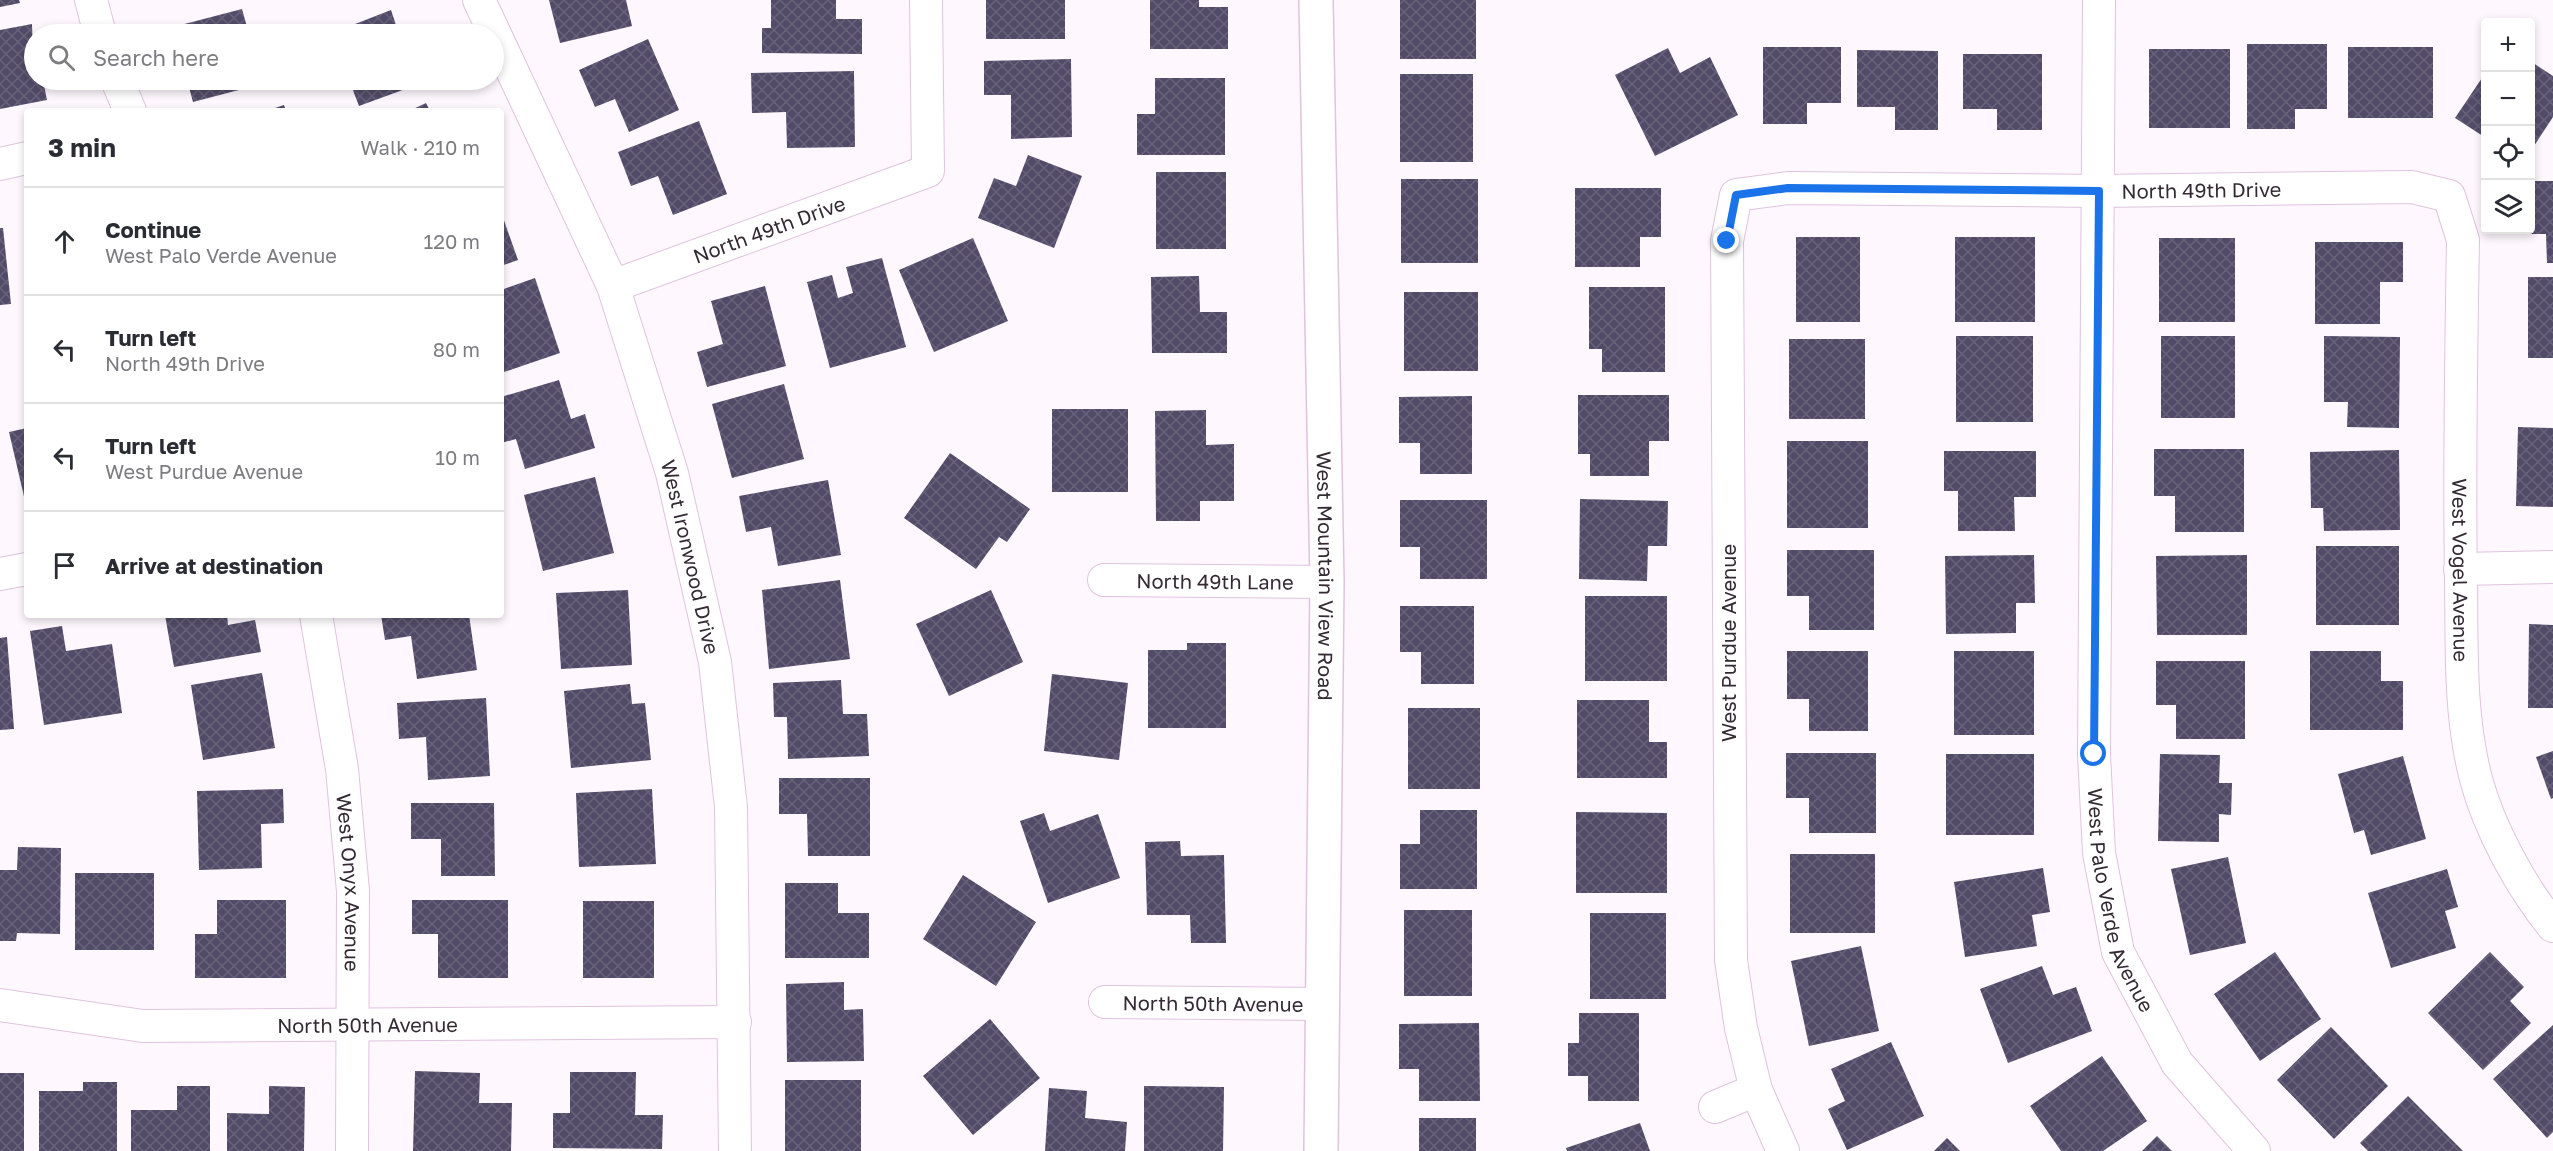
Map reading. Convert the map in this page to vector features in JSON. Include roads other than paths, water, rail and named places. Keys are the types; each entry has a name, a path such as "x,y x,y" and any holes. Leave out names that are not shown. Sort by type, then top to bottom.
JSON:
{"street":[{"path":"91,0 97,24"},
{"name":"West Ironwood Drive","path":"479,0 490,24"},
{"name":"North 49th Drive","path":"613,286 928,171 926,0"},
{"name":"West Mountain View Road","path":"1316,0 1327,582 1321,1151"},
{"name":"West Palo Verde Avenue","path":"2099,0 2094,754 2099,853 2118,952 2123,962 2177,1063 2254,1151"},
{"name":"West Ironwood Drive","path":"504,53 613,286 672,473 715,662 731,807 735,1151"},
{"path":"121,90 129,108"},
{"path":"0,164 24,159"},
{"name":"North 49th Drive","path":"1736,195 1788,188 2099,191 2412,187 2449,196"},
{"name":"West Purdue Avenue","path":"1736,195 1727,241 1731,960 1741,1028 1756,1090 1783,1151"},
{"name":"West Vogel Avenue","path":"2449,196 2463,240 2460,569 2464,717 2476,781 2503,847 2532,900 2553,926"},
{"path":"2460,569 2553,567"},
{"path":"0,574 24,570"},
{"name":"North 49th Lane","path":"1104,580 1327,582"},
{"name":"West Onyx Avenue","path":"317,618 342,769 352,891 352,1151"},
{"name":"North 50th Avenue","path":"1105,1002 1322,1004"},
{"name":"North 50th Avenue","path":"0,1005 143,1026 735,1022"},
{"path":"1715,1107 1756,1090"}]}
